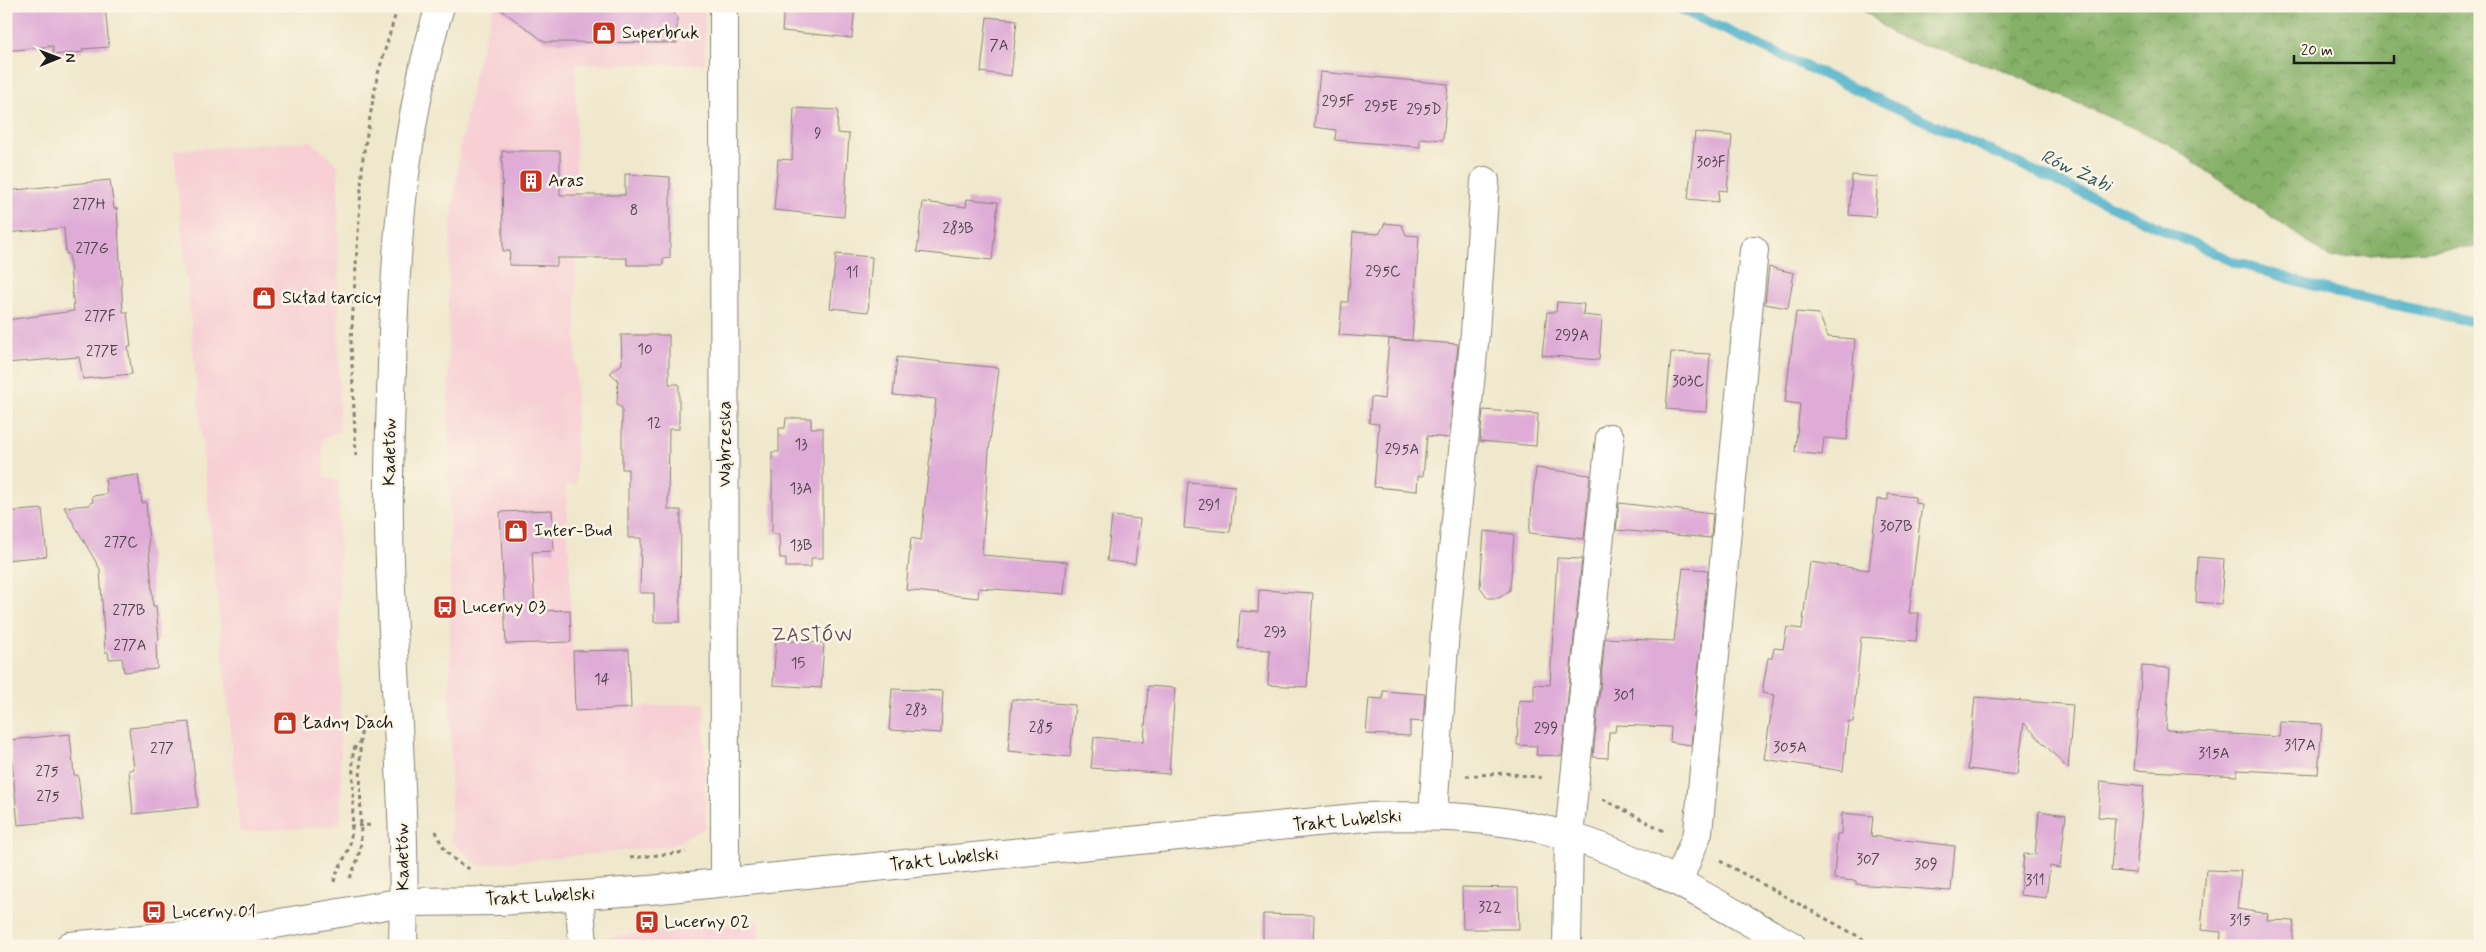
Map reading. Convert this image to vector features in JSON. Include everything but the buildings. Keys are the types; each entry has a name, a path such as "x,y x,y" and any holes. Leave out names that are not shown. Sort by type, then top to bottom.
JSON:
{"street":[{"name":"Kadetów","path":"403,946 403,824 389,530 393,317 398,221 409,135 428,44 440,6"},
{"name":"Wąbrzeska","path":"724,6 725,882"},
{"path":"1433,815 1444,629 1475,333 1485,181"},
{"path":"1678,882 1698,832 1754,250"},
{"path":"1567,946 1569,836 1610,438"},
{"name":"Trakt Lubelski","path":"70,946 245,929 404,902 500,901 579,896 1365,817 1433,815 1511,823 1569,836 1629,858 1678,882 1792,946"},
{"path":"579,896 583,946"}],"path":[{"path":"360,742 362,826 358,860 347,884 342,914 333,886 337,870 346,857 350,826 353,750 360,742"},
{"path":"433,823 440,844 457,863 477,872"},
{"path":"350,826 378,825"}],"shaded area":[{"path":"494,6 705,6 705,64 576,64 576,484 566,485 575,711 704,703 706,827 672,846 479,865 451,842 448,286 451,225 460,147 477,63"},
{"name":"Skład tarcicy","path":"312,141 338,166 339,431 322,440 324,476 339,482 341,825 240,833 174,150"},
{"path":"759,921 759,946 524,946 733,924"}],"green space":[{"path":"1859,6 2480,6 2480,247 2330,258 2169,144 2001,69 1895,36"}],"waterway":[{"name":"Rów Żabi","path":"1673,6 2234,262 2334,292 2480,323"}],"place":[{"name":"Superbruk","path":"604,33"},
{"name":"Aras","path":"531,181"},
{"name":"Skład tarcicy","path":"264,298"},
{"name":"Inter-Bud","path":"516,531"},
{"name":"Lucerny 03","path":"445,607"},
{"name":"Ładny Dach","path":"285,723"},
{"name":"Lucerny 01","path":"154,912"},
{"name":"Lucerny 02","path":"647,922"}],"district":[{"name":"ZASTÓW","path":"812,635"}]}
